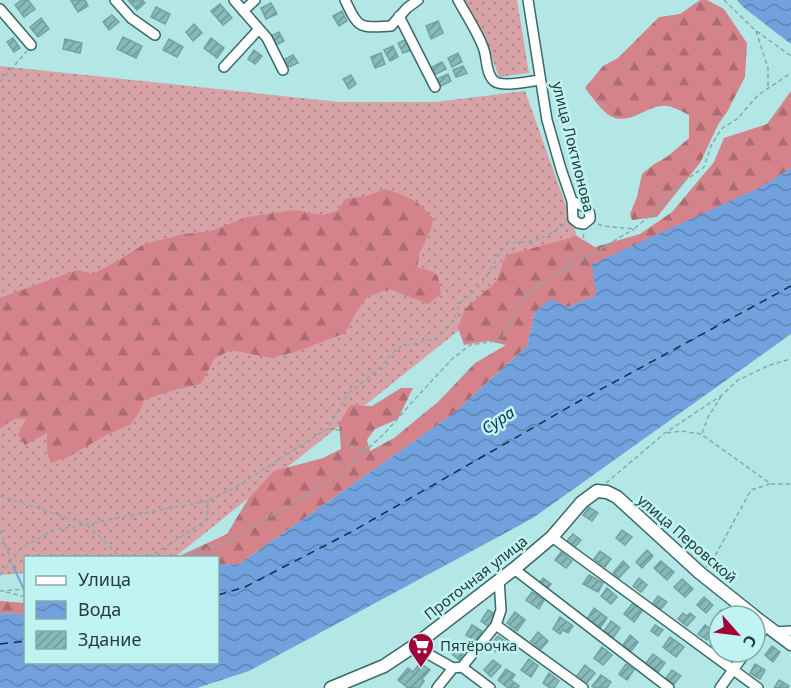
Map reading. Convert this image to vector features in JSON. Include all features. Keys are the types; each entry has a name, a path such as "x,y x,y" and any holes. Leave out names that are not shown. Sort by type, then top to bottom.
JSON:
{"main road":[{"name":"Проточная улица","path":"331,688 384,666 414,646 552,537 582,502 597,491"},
{"name":"улица Перовской","path":"597,491 607,492 616,497 700,573 739,604"},
{"name":"улица Перовской","path":"767,627 791,644"}],"street":[{"path":"115,0 131,18 154,35"},
{"path":"234,0 267,38 283,70"},
{"path":"243,11 255,0"},
{"path":"345,0 355,21 366,27 391,26 406,8 418,0"},
{"path":"458,0 484,48 490,76 494,81 508,84 540,80"},
{"name":"улица Локтионова","path":"528,0 547,120 572,201 573,219 578,224 586,222"},
{"path":"0,9 31,45"},
{"path":"399,16 435,87"},
{"path":"224,67 259,29"},
{"path":"572,201 588,208 590,213 586,222"},
{"path":"552,537 758,688"},
{"path":"514,569 669,688"},
{"path":"437,688 496,625 501,610 499,579"},
{"path":"496,625 583,688"},
{"path":"767,631 770,629 791,631"},
{"path":"414,646 458,668 489,688"},
{"path":"720,688 738,664"}],"path":[{"path":"724,0 755,30 791,57"},
{"path":"755,30 768,68 768,88"},
{"path":"0,82 31,45"},
{"path":"188,556 228,541 337,477 385,432 453,359 470,345 501,340 529,291 633,229 682,183 704,167 711,146 721,129 737,120 758,95 791,73"},
{"path":"0,575 21,548 54,531 208,501 234,488 327,429 349,393 376,371 398,348 438,338 453,321 460,303 488,276 499,254 508,243 533,242 547,237 573,219"},
{"path":"561,272 582,247 586,222 633,229"},
{"path":"597,491 665,433 722,395 738,380 770,365 791,359"},
{"path":"701,434 708,417 722,395"},
{"path":"327,429 339,430 353,447 365,449 385,432"},
{"path":"665,433 681,431 701,434 771,484"},
{"path":"700,573 715,556 751,489 771,484 790,484"},
{"path":"0,496 86,524 120,556"},
{"path":"151,556 207,520 208,501"},
{"path":"0,530 11,560"},
{"path":"2,591 24,589"},
{"path":"2,591 24,596"}],"shaded area":[{"path":"464,0 517,0 529,73 499,77 488,47"},
{"path":"0,66 340,102 436,102 525,91 577,236 176,556 24,556 24,573 0,575"}],"green space":[{"path":"700,0 707,0 724,9 747,43 745,77 700,163 657,217 632,220 630,214 637,197 642,174 689,138 689,115 673,107 661,106 628,118 615,118 603,110 585,88 603,66 618,58 659,17 680,14"},
{"path":"791,91 791,168 596,296 568,307 535,312 527,346 453,414 239,564 219,565 219,556 179,556 227,534 248,499 274,471 323,458 341,449 339,424 350,405 372,406 401,388 413,388 398,419 375,429 367,440 370,451 394,438 439,401 475,363 506,345 488,341 464,345 458,328 465,309 497,281 507,255 577,236 595,247 640,234 672,212 714,162 724,138 767,124"},
{"path":"385,189 412,200 433,219 431,229 420,252 417,267 433,272 438,277 441,294 428,304 389,289 367,297 345,333 301,350 272,358 231,350 215,358 201,384 144,400 140,411 130,425 108,434 70,456 51,463 47,453 47,433 25,445 18,435 26,418 15,419 0,428 0,298 77,270 93,274 144,244 184,234 211,231 247,217 294,210 323,215 337,211 345,199 366,196"},
{"path":"0,601 24,603 24,614 0,613"}],"water":[{"path":"737,0 791,0 791,44 743,7"},
{"name":"Сура","path":"791,168 791,334 533,518 249,671 197,688 0,688 0,613 24,614 24,664 219,664 219,565 239,564 453,414 527,346 535,312 550,299 568,307 596,296 592,264 763,186"}],"building":[{"path":"22,0 28,0 35,9 24,17 15,5"},
{"path":"85,0 88,6 78,12 71,1"},
{"path":"128,0 142,0 145,3 137,10"},
{"path":"271,3 277,14 266,19 261,8"},
{"path":"220,4 232,18 223,25 211,11"},
{"path":"156,7 170,14 165,24 151,17"},
{"path":"342,11 347,21 339,26 333,16"},
{"path":"112,15 119,22 109,30 103,22"},
{"path":"41,18 49,29 38,37 30,27"},
{"path":"438,21 443,33 431,39 426,26"},
{"path":"194,24 202,33 193,41 186,32"},
{"path":"279,32 284,41 276,45 271,36"},
{"path":"123,37 142,46 136,58 117,49"},
{"path":"13,38 20,48 14,52 7,42"},
{"path":"211,38 224,48 217,58 204,48"},
{"path":"65,39 82,43 80,53 63,49"},
{"path":"169,39 183,47 177,57 163,50"},
{"path":"407,39 411,50 403,53 398,43"},
{"path":"393,46 398,57 390,61 384,50"},
{"path":"254,50 262,56 255,64 248,59"},
{"path":"381,53 385,64 375,68 371,57"},
{"path":"458,53 462,62 452,67 448,58"},
{"path":"293,55 298,63 289,67 285,59"},
{"path":"442,62 446,69 436,74 432,67"},
{"path":"463,66 467,73 456,77 453,70"},
{"path":"448,74 451,81 441,86 437,79"},
{"path":"351,75 356,84 349,89 343,79"},
{"path":"589,507 598,513 592,521 583,515"},
{"path":"622,530 632,537 625,545 616,538"},
{"path":"573,534 581,540 574,548 567,541"},
{"path":"647,550 653,556 642,568 636,562"},
{"path":"600,551 611,559 605,567 594,559"},
{"path":"561,552 572,561 566,568 555,560"},
{"path":"623,561 629,567 619,578 613,573"},
{"path":"661,561 674,572 667,580 654,568"},
{"path":"589,575 603,583 598,592 583,584"},
{"path":"543,578 551,584 545,592 537,586"},
{"path":"639,578 647,585 641,592 633,586"},
{"path":"682,579 693,589 685,597 674,587"},
{"path":"607,588 617,597 611,604 601,596"},
{"path":"532,592 544,600 539,609 526,600"},
{"path":"658,596 667,602 661,609 653,603"},
{"path":"704,597 712,604 707,604 706,613 697,605"},
{"path":"633,603 643,610 634,622 624,614"},
{"path":"594,608 607,618 600,628 587,619"},
{"path":"488,610 497,615 489,627 481,621"},
{"path":"515,612 525,620 517,631 507,623"},
{"path":"683,613 687,616 690,613 695,617 687,626 678,619"},
{"path":"560,617 573,626 568,633 563,630 560,634 553,629"},
{"path":"611,621 620,628 613,638 604,631"},
{"path":"472,625 482,631 476,641 466,635"},
{"path":"655,625 663,630 658,636 651,631"},
{"path":"705,625 707,626 707,640 698,634"},
{"path":"538,632 548,641 541,649 531,641"},
{"path":"630,635 638,642 631,651 623,645"},
{"path":"498,636 505,641 496,652 489,646"},
{"path":"670,637 684,647 676,657 663,647"},
{"path":"460,644 467,649 459,660 452,654"},
{"path":"772,646 780,652 773,662 767,657 767,652"},
{"path":"602,647 612,655 603,665 594,658"},
{"path":"653,654 665,663 658,672 646,663"},
{"path":"529,659 538,666 531,677 521,670"},
{"path":"493,660 501,666 491,677 484,670"},
{"path":"420,663 430,670 422,679 424,681 419,688 408,688 398,680 408,668 413,672"},
{"path":"626,664 634,670 627,680 619,674"},
{"path":"755,664 765,670 760,679 750,673"},
{"path":"585,665 595,673 586,684 576,677"},
{"path":"506,669 515,675 511,680 519,686 518,688 508,688 498,680"},
{"path":"672,670 681,676 674,684 666,678"},
{"path":"549,673 559,681 554,688 543,683"},
{"path":"601,675 611,682 607,688 595,688 592,686"},
{"path":"779,680 789,686 788,688 774,688"}],"waterway":[{"path":"13,566 24,590"}],"ferry route":[{"path":"219,595 245,587 353,531 583,399 791,286"},
{"path":"0,644 24,641"}],"place":[{"name":"Пятёрочка","path":"421,669"}]}
